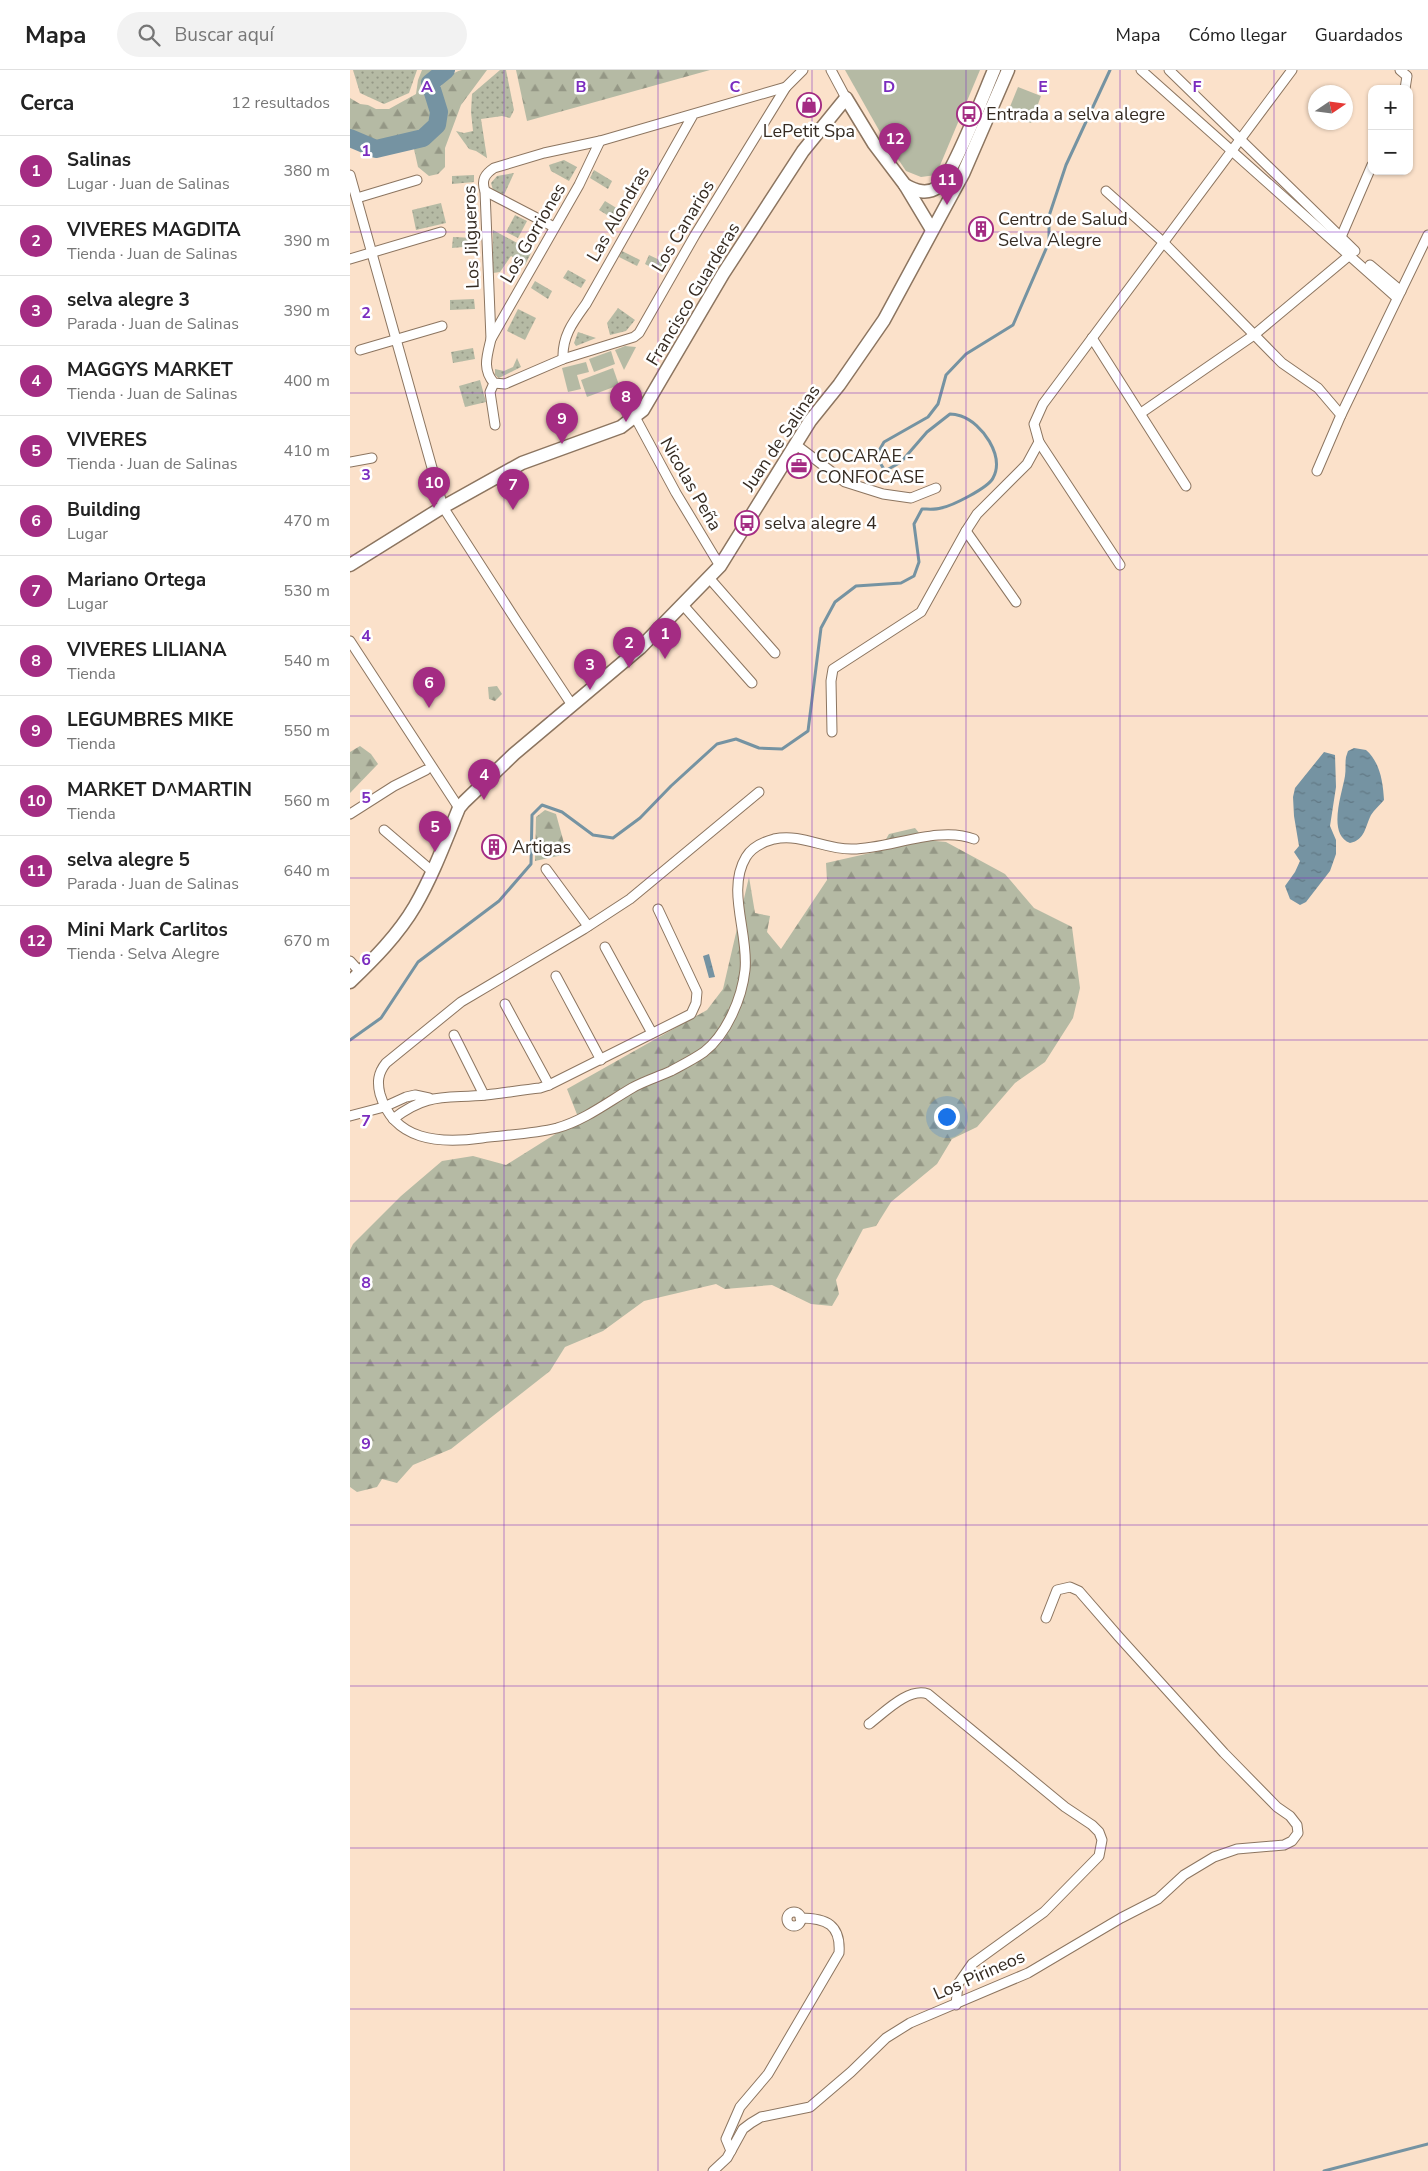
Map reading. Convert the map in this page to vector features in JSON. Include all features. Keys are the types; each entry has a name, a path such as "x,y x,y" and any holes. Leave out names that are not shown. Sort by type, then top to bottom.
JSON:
{"street":[{"name":"Los Canarios","path":"563,359 634,337 639,333 695,235 786,87 803,70"},
{"path":"831,70 874,144 905,186 932,230"},
{"path":"905,186 921,192 929,191 943,182 956,158 994,70"},
{"name":"Juan de Salinas","path":"350,982 400,927 414,908 433,872 459,808 514,754 640,648 710,579 720,566 794,444 884,320 963,174 1008,70"},
{"path":"1141,70 1350,254 1399,294"},
{"path":"1169,70 1399,294"},
{"path":"1120,565 1039,442 1034,424 1037,414 1292,70"},
{"path":"1400,70 1407,76 1406,85"},
{"name":"Los Jilgueros","path":"494,383 486,370 490,339 484,178 494,168 544,153 600,141 786,87"},
{"name":"Francisco Guarderas","path":"350,565 443,507 522,463 608,432 635,417 647,406 723,274 803,151 846,98"},
{"name":"Las Alondras","path":"563,359 564,342 569,328 586,304 693,115"},
{"name":"Los Gorriones","path":"490,339 579,184 600,141"},
{"path":"1340,237 1368,175"},
{"path":"350,176 373,252 443,507 572,704"},
{"path":"357,198 417,180"},
{"path":"485,191 554,228"},
{"path":"1106,191 1163,242 1282,363 1318,388 1341,415"},
{"path":"350,259 441,232"},
{"path":"1317,472 1341,415 1428,235"},
{"path":"1141,413 1254,335 1350,254"},
{"path":"360,350 442,326"},
{"path":"1092,338 1186,486"},
{"path":"495,424 490,392 494,383 496,385 505,384 563,359"},
{"name":"Nicolas Peña","path":"635,417 676,493 720,566"},
{"path":"832,732 831,681 833,668 922,612 966,531 987,503 1027,464 1039,442"},
{"path":"794,444 845,482 883,494 911,498 936,488"},
{"path":"350,462 372,458"},
{"path":"966,531 1016,602"},
{"path":"710,579 775,653"},
{"path":"684,605 752,683"},
{"path":"350,641 459,808"},
{"path":"350,814 394,786 426,770"},
{"path":"759,792 630,899 461,1002 386,1063 381,1069 377,1084 384,1107 398,1125 414,1134 443,1140 463,1140 557,1128 589,1115 634,1087 670,1071 705,1051 720,1034 732,1014 743,982 746,959 739,884 746,858 753,849 761,844 774,839 799,837 822,846 853,850 920,838 952,835 974,839"},
{"path":"384,830 433,872"},
{"path":"546,869 588,926"},
{"path":"350,1116 384,1107 406,1096 415,1095 432,1098 484,1095 540,1088 601,1060 691,1014 696,1003 697,992 658,909"},
{"path":"605,948 652,1033"},
{"path":"350,961 360,972"},
{"path":"556,976 601,1060"},
{"path":"505,1004 549,1084"},
{"path":"454,1035 484,1095"},
{"path":"393,1119 421,1102 432,1098"},
{"name":"Los Pirineos","path":"713,2171 731,2152 744,2129 751,2122 761,2116 810,2107 851,2072 886,2038 928,2014 956,2005 1028,1973 1121,1918 1158,1899 1184,1875 1214,1857 1237,1849 1284,1845 1292,1841 1298,1833 1297,1826 1290,1816 1277,1807 1224,1753 1118,1638 1079,1591 1070,1587 1057,1590 1046,1618"},
{"path":"869,1724 909,1696 922,1692 928,1694 1065,1807 1092,1825 1099,1832 1102,1840 1099,1856 1044,1912 972,1964 958,1984 956,2005"},
{"path":"731,2152 726,2139 740,2107 768,2074 839,1953 840,1939 827,1922 816,1918 800,1918"}],"green space":[{"path":"353,70 417,70 409,93 384,104 360,93"},
{"path":"422,70 437,70 425,81 434,113 431,123 416,134 376,143 350,136 350,98 360,104 376,109 389,109 416,94"},
{"path":"462,70 487,70 461,105 445,148 445,167 438,174 429,176 418,167 414,149 433,138 442,126 443,110 438,90 448,77"},
{"path":"500,70 506,70 514,110 510,118 502,116 481,119 487,158 469,149 456,131 464,133 473,131 472,94"},
{"path":"516,70 710,70 527,121"},
{"path":"845,70 980,70 936,175 921,177 906,171 880,132"},
{"path":"1018,87 1041,96 1031,123 1007,114"},
{"path":"564,160 577,167 569,181 551,171 549,165"},
{"path":"594,170 612,181 608,189 590,178"},
{"path":"514,173 504,195 493,190 491,183 497,176"},
{"path":"474,175 474,182 452,184 452,176"},
{"path":"605,201 623,212 617,221 599,210"},
{"path":"441,203 446,223 416,230 412,210"},
{"path":"515,215 527,221 518,238 506,232"},
{"path":"493,230 532,251 525,265 511,256 500,272 493,273"},
{"path":"453,237 475,238 474,246 452,248"},
{"path":"622,251 640,260 637,266 619,257"},
{"path":"649,255 666,263 662,273 645,264"},
{"path":"568,270 586,280 581,288 563,278"},
{"path":"535,281 552,291 548,299 531,288"},
{"path":"474,299 475,309 450,310 450,300"},
{"path":"618,308 635,320 626,331 610,335 607,323"},
{"path":"518,309 536,318 525,340 507,331"},
{"path":"578,332 596,338 576,346 574,343"},
{"path":"625,346 636,347 624,370 615,350"},
{"path":"473,348 475,359 453,363 451,352"},
{"path":"611,351 615,364 594,372 589,359"},
{"path":"517,358 521,367 499,378 495,375 495,369 504,371 513,367"},
{"path":"586,362 589,372 577,375 581,389 568,392 562,368"},
{"path":"613,368 619,385 587,397 581,380"},
{"path":"480,380 486,402 465,407 459,386"},
{"path":"497,686 502,694 495,701 489,699 488,687"},
{"path":"360,746 371,754 378,764 350,793 350,752"},
{"path":"545,810 556,814 567,854 535,861 536,817"},
{"path":"915,828 925,840 946,842 1005,874 1034,908 1072,927 1080,988 1073,1018 1045,1062 1015,1083 977,1127 952,1139 937,1164 891,1202 876,1226 863,1229 836,1280 839,1294 832,1306 811,1304 772,1285 725,1289 716,1284 644,1301 603,1331 565,1347 550,1371 451,1449 413,1465 397,1483 382,1479 377,1487 357,1492 350,1487 350,1250 353,1244 401,1196 442,1161 473,1156 506,1165 573,1123 578,1117 567,1089 707,1010 723,989 749,877 755,913 770,916 767,932 781,949 827,880 826,863 879,851 889,834"}],"water":[{"path":"1354,748 1366,750 1375,760 1382,779 1384,800 1371,815 1362,836 1350,843 1343,838 1339,831 1338,813 1345,776 1346,757 1348,751"},
{"path":"1324,752 1335,755 1336,787 1330,826 1336,840 1336,854 1330,871 1306,902 1300,905 1290,899 1285,886 1300,861 1294,852 1299,846 1293,797 1295,788"},
{"path":"709,954 715,977 709,978 703,956"}],"waterway":[{"path":"350,138 376,149 423,138 437,125 439,112 430,83 446,70"},
{"path":"350,1040 381,1018 418,962 499,901 531,864 532,815 542,805 562,812 593,835 613,838 640,818 671,786 717,744 736,739 759,748 782,749 808,731 821,628 835,602 856,586 901,583 914,576 919,562 914,524 922,509 939,509 953,504 984,487 993,478 996,460 989,441 977,426 969,420 956,415 950,414 927,432 901,462 885,471 876,456 884,442 928,417 938,404 946,375 966,354 1013,325 1049,242 1049,216 1066,165 1110,70"},
{"path":"1324,2171 1428,2144"}],"place":[{"name":"LePetit Spa","path":"809,105"},
{"name":"Entrada a selva alegre","path":"969,114"},
{"name":"Mini Mark Carlitos","path":"895,164"},
{"name":"selva alegre 5","path":"947,205"},
{"name":"Centro de Salud Selva Alegre","path":"981,229"},
{"name":"VIVERES LILIANA","path":"626,422"},
{"name":"LEGUMBRES MIKE","path":"562,444"},
{"name":"COCARAE - CONFOCASE","path":"799,466"},
{"name":"MARKET D^MARTIN","path":"434,508"},
{"name":"Mariano Ortega","path":"513,510"},
{"name":"selva alegre 4","path":"747,523"},
{"name":"Salinas","path":"665,659"},
{"name":"VIVERES MAGDITA","path":"629,668"},
{"name":"selva alegre 3","path":"590,690"},
{"name":"Building","path":"429,708"},
{"name":"MAGGYS MARKET","path":"484,800"},
{"name":"Artigas","path":"494,847"},
{"name":"VIVERES","path":"435,852"}]}
